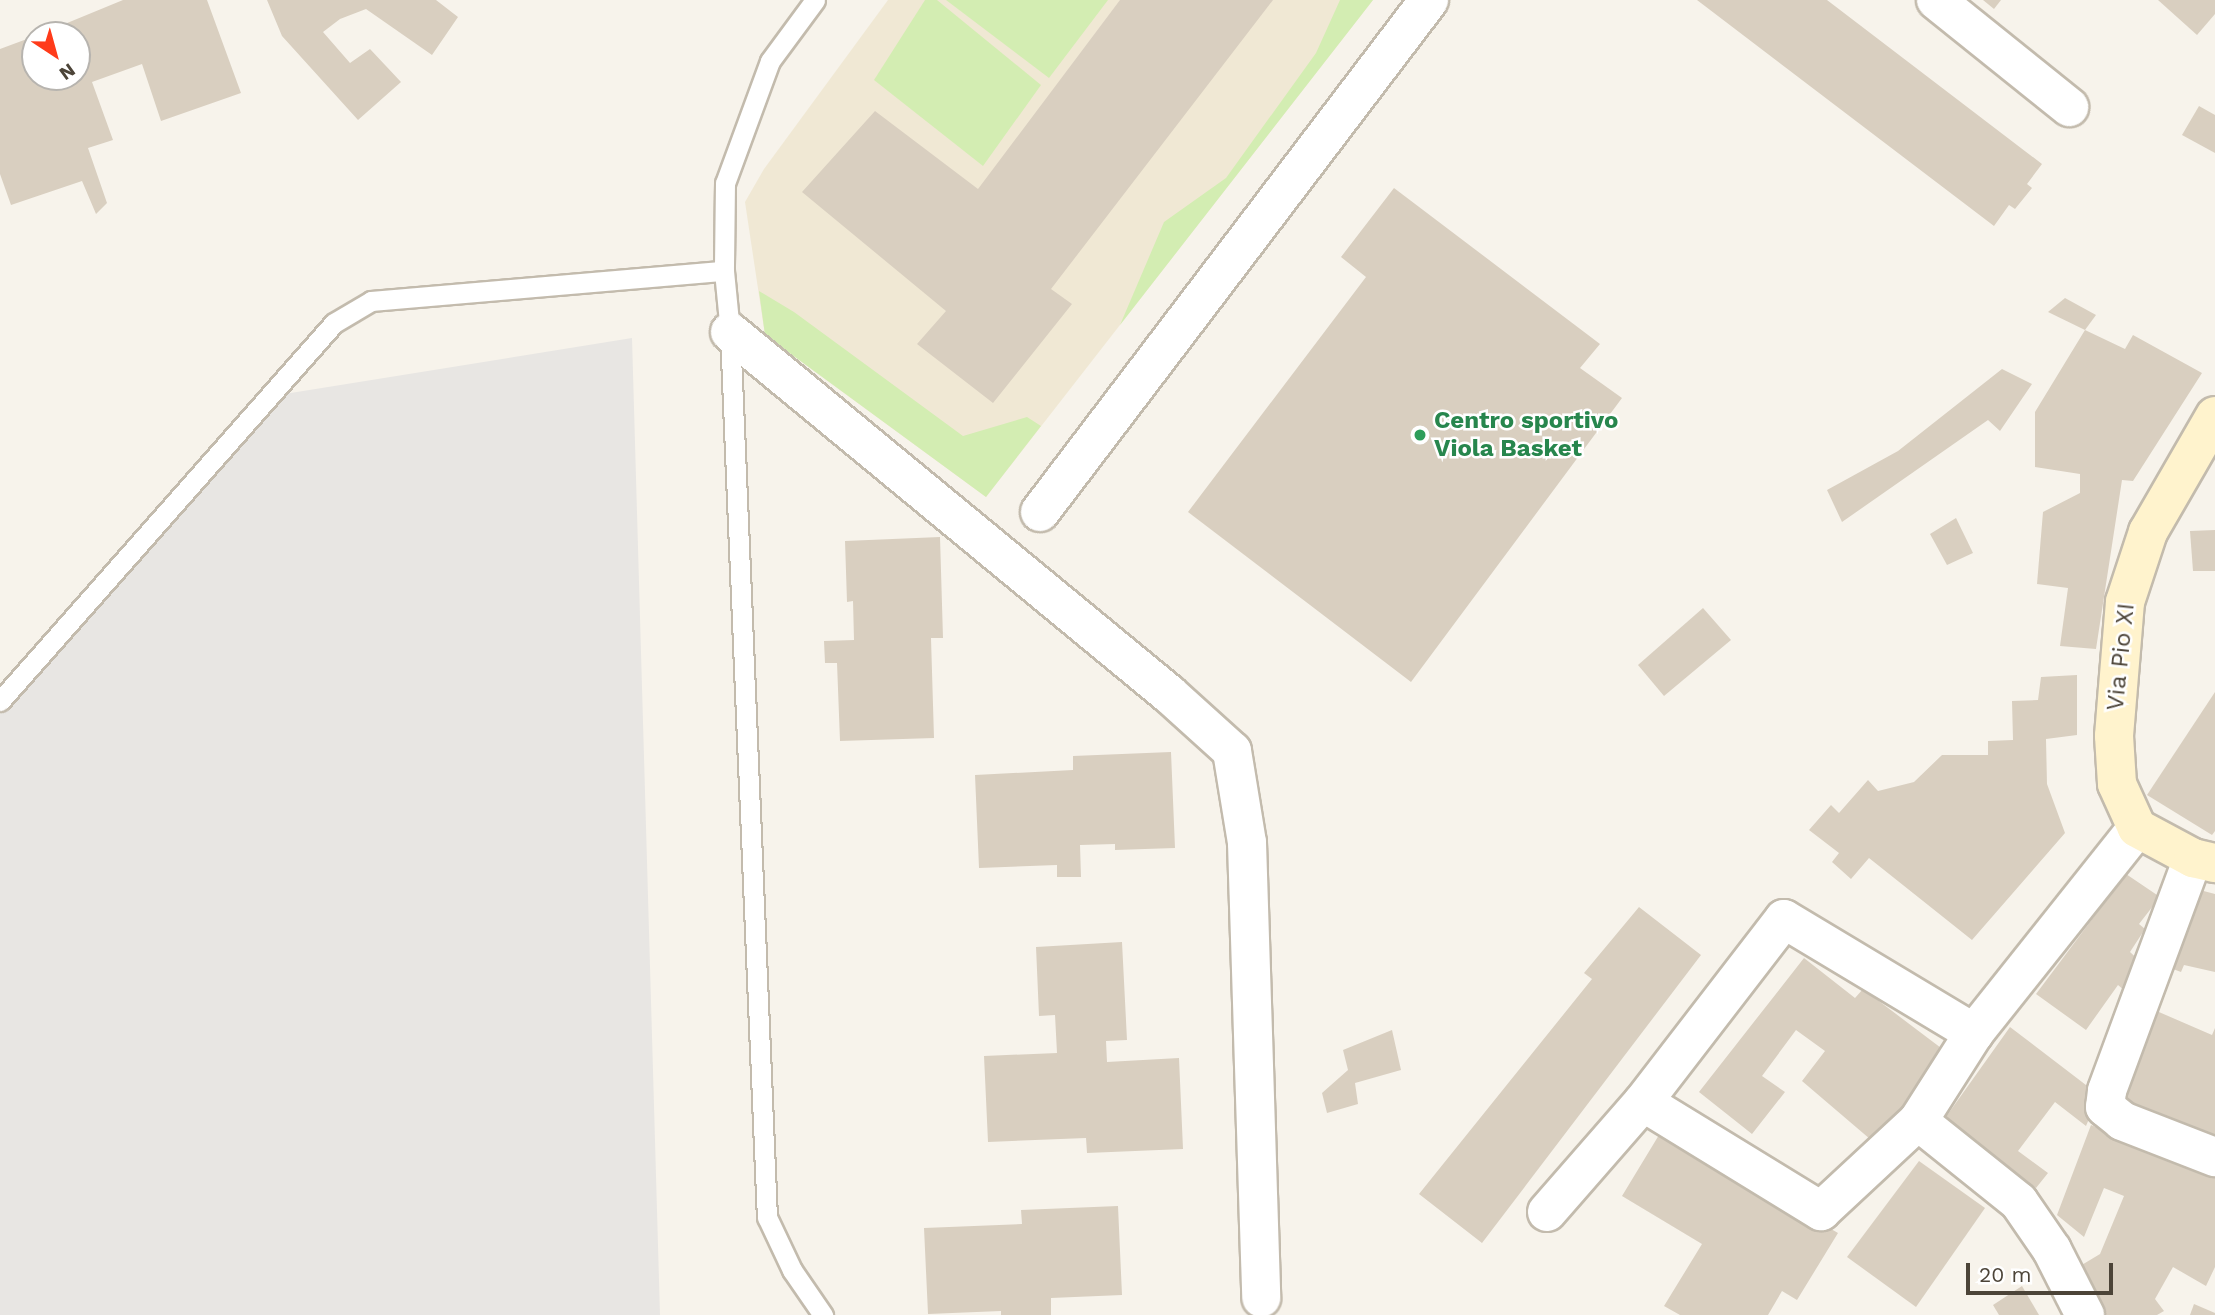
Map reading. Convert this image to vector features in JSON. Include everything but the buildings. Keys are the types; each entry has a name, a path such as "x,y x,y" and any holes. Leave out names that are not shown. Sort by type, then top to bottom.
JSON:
{"street":[{"path":"1040,512 1429,0"},
{"path":"1936,0 2070,107"},
{"path":"730,332 1169,694 1232,751 1247,843 1261,1298"},
{"name":"Via Pio XI","path":"2137,828 2117,784 2114,736 2124,601 2148,532 2215,416"},
{"path":"1643,1102 1821,1211 1917,1121 1973,1032 2137,828 2204,860 2107,1091 2105,1107 2122,1121 2215,1157"},
{"path":"1547,1212 1643,1102 1784,919 1973,1032"},
{"path":"1917,1121 2019,1202 2052,1250 2085,1315"}],"lane":[{"path":"815,0 770,61 725,183 724,271 730,332 767,1217 792,1270 823,1315"},
{"path":"0,701 334,323 352,312 371,301 724,271"}],"shaded area":[{"path":"888,0 1373,0 986,497 765,335 745,202 764,169"},
{"path":"632,338 660,1315 0,1315 0,714 272,396"}],"green space":[{"path":"925,0 937,0 1041,85 983,166 874,80"},
{"path":"946,0 1108,0 1049,78"},
{"path":"1340,0 1373,0 1120,325 1164,222 1226,178 1316,53"},
{"path":"759,291 794,312 963,436 1027,417 1041,426 986,497 765,335"}],"place":[{"name":"Centro sportivo Viola Basket","path":"1420,435"}]}
